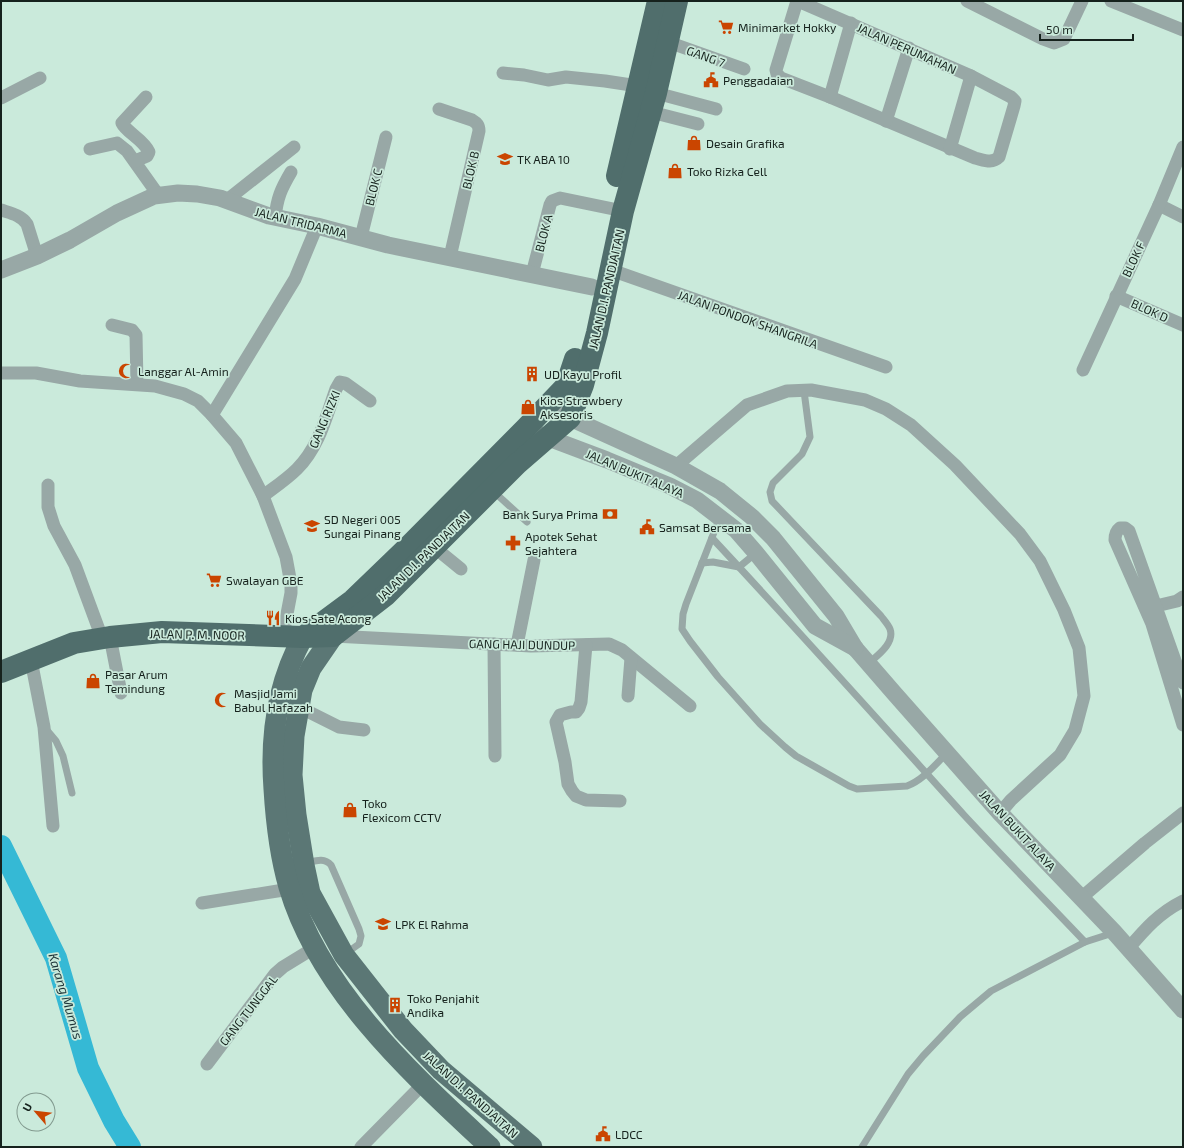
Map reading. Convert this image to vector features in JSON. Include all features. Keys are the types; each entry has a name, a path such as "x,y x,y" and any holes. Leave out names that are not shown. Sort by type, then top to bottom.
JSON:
{"highway":[{"name":"JALAN D.I. PANDJAITAN","path":"333,636 386,594 517,464 570,418 583,385 611,270 616,210 625,148 648,97 658,1"},
{"name":"JALAN D.I. PANDJAITAN","path":"293,636 353,600 408,547 566,386 577,354 592,287 616,210 648,97 668,42 677,1"},
{"name":"JALAN P. M. NOOR","path":"1,672 74,643 106,638 162,632 333,636"}],"main road":[{"name":"JALAN D.I. PANDJAITAN","path":"293,636 292,656 285,677 276,721 272,761 275,814 283,865 290,889 314,948 360,1016 423,1084 490,1147"},
{"name":"JALAN D.I. PANDJAITAN","path":"333,636 311,668 302,690 294,736 292,775 296,815 303,863 310,893 344,955 403,1030 441,1070 532,1147"}],"street":[{"path":"797,1 776,70 777,74 781,78 830,97 950,149 971,76"},
{"name":"JALAN PERUMAHAN","path":"797,1 971,76 1014,100 1014,106 999,157 995,161 990,162 950,149"},
{"path":"967,1 1043,39 1054,42 1064,39 1082,1"},
{"path":"1111,1 1183,30"},
{"path":"830,97 851,23"},
{"name":"GANG 7","path":"668,42 744,70"},
{"path":"886,121 909,48"},
{"path":"503,73 524,75 548,80 566,77 605,81 648,97 698,124"},
{"path":"1,98 40,78"},
{"path":"135,161 147,156 149,152 147,148 122,123 146,97"},
{"path":"648,97 716,109"},
{"name":"BLOK B","path":"439,109 477,122 479,126 450,257"},
{"name":"BLOK C","path":"361,237 386,137"},
{"path":"90,149 116,143 127,151 135,161 158,196"},
{"path":"227,200 294,147"},
{"name":"BLOK F","path":"1083,370 1159,204 1183,147"},
{"path":"275,218 277,200 281,189 291,172"},
{"name":"JALAN TRIDARMA","path":"1,270 37,256 70,240 117,213 154,196 178,193 198,194 220,198 275,218 317,226 388,245 592,287"},
{"name":"BLOK A","path":"532,274 552,201 560,198 616,210"},
{"path":"1159,204 1183,217"},
{"path":"1,210 24,220 27,224 37,256"},
{"path":"212,415 295,279 317,226"},
{"name":"JALAN PONDOK SHANGRILA","path":"611,270 886,367"},
{"name":"BLOK D","path":"1116,296 1183,325"},
{"path":"112,325 132,330 136,335 137,384"},
{"path":"1,373 36,373 80,381 155,386 184,394 198,401 236,443 263,496 286,557 291,584 293,636"},
{"name":"GANG RIZKI","path":"263,496 296,470 314,447 340,382 345,383 370,401"},
{"path":"676,466 747,405 787,391 811,390 865,400 886,409 911,425 955,465 1020,534 1040,562 1064,610 1079,648 1084,696 1075,730 1060,755 1000,812"},
{"name":"JALAN BUKIT ALAYA","path":"544,409 570,418 676,466 720,491 752,517 773,538 836,616 856,648 947,753 1000,812 1114,932 1183,1010"},
{"name":"JALAN BUKIT ALAYA","path":"526,428 547,438 607,460 670,486 697,500 736,530 815,626 856,648"},
{"path":"607,460 617,439"},
{"path":"48,485 48,507 54,526 75,565 106,638 121,693"},
{"path":"1183,683 1129,531 1125,528 1120,528 1117,530 1115,535 1118,547 1152,624 1183,725"},
{"path":"756,553 773,538"},
{"path":"434,547 461,568"},
{"path":"517,645 534,560"},
{"path":"1156,606 1177,601 1183,597"},
{"name":"GANG HAJI DUNDUP","path":"333,636 517,645 609,644 622,650 690,706"},
{"path":"494,644 495,756"},
{"path":"586,645 580,708 576,712 560,715 556,722 565,762 568,784 576,796 586,800 620,802"},
{"path":"628,696 631,658"},
{"path":"31,660 44,727 53,826"},
{"path":"299,707 339,727 364,730"},
{"path":"1081,898 1145,843 1183,813"},
{"path":"202,902 290,889"},
{"path":"1128,949 1149,925 1170,908 1183,901"},
{"name":"GANG TUNGGAL","path":"207,1064 275,974 283,967 314,948"},
{"path":"361,1147 423,1084"}],"lane":[{"path":"804,391 810,437 802,454 773,483 770,492 772,502 881,616 890,629 891,638 883,650 869,663"},
{"path":"491,490 527,522"},
{"path":"720,517 686,604 683,614 682,629 690,642 718,677 760,724 796,756 857,789 907,786 914,783 927,773 947,753"},
{"path":"712,538 965,815 1085,942"},
{"path":"739,567 756,553"},
{"path":"702,563 713,562 739,567"},
{"path":"44,727 56,741 63,756 72,793"},
{"path":"303,863 323,859 328,861 360,930 361,936 359,944 344,955"},
{"path":"862,1147 908,1074 960,1017 991,991 1085,942 1114,932"}],"waterway":[{"name":"Karang Mumus","path":"1,846 56,958 88,1068 114,1121 130,1147"}],"place":[{"name":"Minimarket Hokky","path":"726,27"},
{"name":"Penggadaian","path":"711,80"},
{"name":"Desain Grafika","path":"694,143"},
{"name":"TK ABA 10","path":"505,159"},
{"name":"Toko Rizka Cell","path":"675,171"},
{"name":"Langgar Al-Amin","path":"126,371"},
{"name":"UD Kayu Profil","path":"532,374"},
{"name":"Kios Strawbery Aksesoris","path":"528,407"},
{"name":"Bank Surya Prima","path":"610,514"},
{"name":"SD Negeri 005 Sungai Pinang","path":"312,526"},
{"name":"Samsat Bersama","path":"647,527"},
{"name":"Apotek Sehat Sejahtera","path":"513,543"},
{"name":"Swalayan GBE","path":"214,580"},
{"name":"Kios Sate Acong","path":"273,618"},
{"name":"Pasar Arum Temindung","path":"93,681"},
{"name":"Masjid Jami Babul Hafazah","path":"222,700"},
{"name":"Toko Flexicom CCTV","path":"350,810"},
{"name":"LPK El Rahma","path":"383,924"},
{"name":"Toko Penjahit Andika","path":"395,1005"},
{"name":"LDCC","path":"603,1134"}]}
